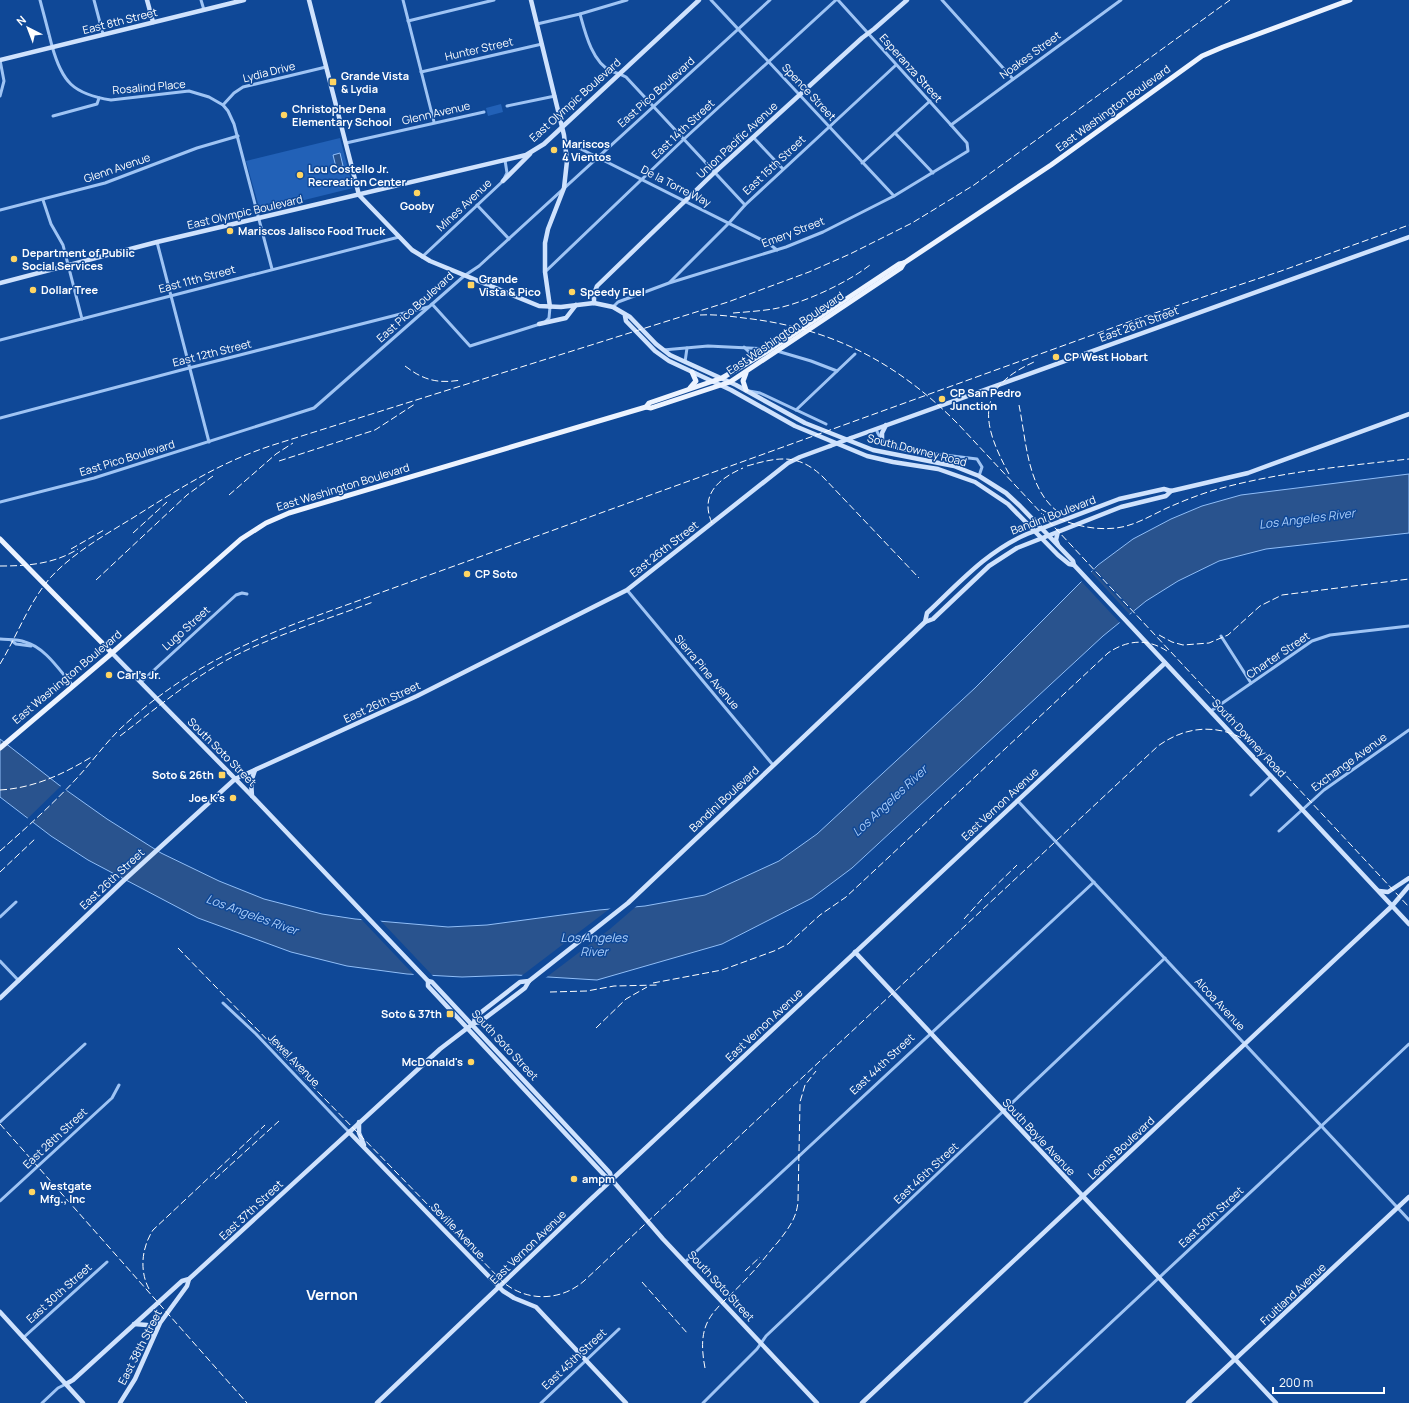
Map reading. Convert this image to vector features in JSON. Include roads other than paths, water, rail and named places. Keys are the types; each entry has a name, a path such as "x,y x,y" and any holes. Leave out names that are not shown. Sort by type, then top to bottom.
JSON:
{"main road":[{"path":"147,0 153,22"},
{"name":"East 8th Street","path":"0,60 244,0"},
{"path":"309,0 359,195 422,257 464,276 533,303 550,307 576,306 594,303"},
{"path":"531,0 562,127 567,161 564,188 546,236 544,272 550,307"},
{"name":"East Olympic Boulevard","path":"0,283 68,264 157,242 505,160 534,151 699,0"},
{"name":"Union Pacific Avenue","path":"594,303 594,294 597,286 684,201 799,95 907,0"},
{"name":"East Washington Boulevard","path":"646,407 649,403 714,382 771,349 899,264 904,263 1050,165 1202,56 1350,0"},
{"path":"503,181 534,151"},
{"name":"East 26th Street","path":"0,998 122,882 235,779 416,696 627,590 788,463 800,456 1409,237"},
{"name":"East Washington Boulevard","path":"0,748 112,653 241,539 270,521 289,513 646,407 651,408 723,386 901,268 904,263"},
{"name":"South Downey Road","path":"594,303 613,308 630,318 663,350 684,362 746,390 805,423 858,445 895,455 954,466 979,476 1010,496 1073,561 1074,565 1409,924"},
{"path":"539,324 566,318 576,306"},
{"name":"South Downey Road","path":"625,316 626,321 659,354 669,361 723,386 795,426 850,449 880,459 938,469 970,480 1008,504 1058,555 1069,564 1074,565"},
{"path":"686,391 696,381 692,372"},
{"path":"746,372 743,381 746,390"},
{"name":"Bandini Boulevard","path":"925,622 927,614 985,559 1012,540 1119,500 1164,489 1171,491 1248,473 1409,414"},
{"path":"882,440 882,433 886,425"},
{"name":"Bandini Boulevard","path":"470,1025 480,1022 525,988 529,981 628,903 925,622 933,620 1001,557 1041,537 1121,507 1166,496 1171,491"},
{"path":"1058,531 1056,540 1059,546"},
{"name":"South Soto Street","path":"0,540 252,796 428,981 428,986 470,1025 557,1116 610,1173 612,1180"},
{"name":"East Vernon Avenue","path":"377,1403 612,1180 1165,663"},
{"path":"252,796 251,782 255,770"},
{"path":"1378,891 1388,892 1409,878"},
{"name":"Leonis Boulevard","path":"862,1403 1392,906 1409,886"},
{"name":"South Boyle Avenue","path":"855,952 1276,1403"},
{"name":"Bandini Boulevard","path":"470,1025 475,1017 520,982 529,981"},
{"name":"South Soto Street","path":"470,1025 552,1120 605,1176 612,1180 685,1262 818,1403"},
{"name":"East 37th Street","path":"66,1384 73,1380 182,1281 189,1279 425,1062 470,1025"},
{"path":"552,1120 557,1116"},
{"path":"359,1122 359,1135 366,1148"},
{"name":"Seville Avenue","path":"349,1132 499,1287 510,1296 536,1307 626,1403"},
{"name":"Fruitland Avenue","path":"1188,1403 1409,1198"},
{"name":"East 38th Street","path":"120,1403 134,1379 152,1338 168,1310 187,1286 189,1279"},
{"path":"0,1312 83,1403"},
{"path":"134,1324 142,1323 149,1327 152,1338"}],"street":[{"name":"Rosalind Place","path":"40,0 58,66 66,80 80,91 99,98 119,99 189,91 209,97 223,105"},
{"path":"94,0 103,34"},
{"path":"201,0 204,10"},
{"path":"403,0 434,122"},
{"path":"408,21 494,0"},
{"path":"537,24 580,14 627,0"},
{"name":"Spence Street","path":"711,0 894,196"},
{"name":"East Pico Boulevard","path":"0,502 94,478 314,408 464,276 479,266 770,0"},
{"name":"Esperanza Street","path":"837,0 930,101 969,149"},
{"name":"East 14th Street","path":"544,272 684,139 837,0"},
{"path":"942,0 1013,79"},
{"name":"Noakes Street","path":"951,125 1121,0"},
{"path":"580,14 590,47 610,71 625,76 745,205"},
{"name":"Hunter Street","path":"421,72 542,44"},
{"path":"0,60 4,81 0,96"},
{"name":"East 15th Street","path":"669,283 745,205 896,65"},
{"name":"Lydia Drive","path":"223,105 234,93 243,87 326,67"},
{"path":"507,106 554,96"},
{"path":"52,116 97,104 99,98"},
{"path":"862,163 930,101"},
{"path":"223,105 232,118 238,136 272,269"},
{"name":"Glenn Avenue","path":"346,143 434,122 484,112"},
{"path":"895,132 933,174"},
{"name":"Glenn Avenue","path":"0,210 105,183 197,148 238,136"},
{"path":"753,137 783,169"},
{"name":"De la Torre Way","path":"565,141 768,243 777,250"},
{"name":"Emery Street","path":"613,308 618,302 669,283 777,250 823,232 894,196 933,174 967,152 969,149"},
{"name":"Mines Avenue","path":"422,257 503,181 507,173 505,160"},
{"path":"43,200 51,224 62,242 82,319"},
{"path":"477,205 509,239"},
{"name":"East 11th Street","path":"0,340 399,236"},
{"path":"157,242 188,368 209,442"},
{"path":"430,306 470,346 548,320 550,307"},
{"name":"East 12th Street","path":"0,418 430,306"},
{"path":"744,347 749,352 751,361"},
{"path":"659,354 663,350 688,348 744,347 771,349 811,361 837,371"},
{"path":"684,362 688,348"},
{"path":"796,410 855,354"},
{"path":"746,390 760,393 826,424"},
{"name":"South Downey Road","path":"876,429 882,440 888,445 903,450 978,460 982,467 979,476"},
{"name":"Sierra Pine Avenue","path":"627,590 773,765"},
{"name":"Lugo Street","path":"141,682 236,595 247,594"},
{"name":"Charter Street","path":"1211,711 1312,641 1330,635 1409,626"},
{"path":"1220,636 1251,683"},
{"path":"0,640 12,641 16,644 31,646 45,654 73,686"},
{"name":"Exchange Avenue","path":"1279,831 1324,790 1409,730"},
{"path":"1251,795 1271,776"},
{"name":"Alcoa Avenue","path":"1017,800 1409,1220"},
{"name":"East 44th Street","path":"685,1262 930,1032 1094,882"},
{"path":"0,917 16,902"},
{"name":"East 46th Street","path":"703,1403 766,1336 1165,958"},
{"path":"0,961 19,981"},
{"name":"Jewel Avenue","path":"223,1003 228,1006 256,1034 349,1132"},
{"path":"0,1122 84,1044"},
{"name":"East 50th Street","path":"1025,1403 1409,1044"},
{"name":"East 28th Street","path":"0,1201 112,1098 119,1085"},
{"name":"East 30th Street","path":"23,1338 107,1262"},
{"name":"East 45th Street","path":"541,1403 619,1329"},
{"name":"East 37th Street","path":"42,1403 58,1388 66,1384"}],"water":[{"path":"340,153 343,166 336,167 333,155"},
{"name":"Los Angeles River","path":"1409,474 1409,533 1266,549 1219,561 1178,581 1146,601 1103,636 852,868 812,898 722,944 597,980 516,975 462,977 407,974 347,966 291,952 198,918 88,860 51,836 0,797 0,739 59,785 107,819 161,853 219,881 264,899 322,914 355,919 448,927 487,925 599,910 645,906 705,895 779,861 817,834 975,688 1098,565 1133,539 1171,519 1202,506 1241,495"}],"railway":[{"path":"0,664 35,598 59,569 78,553 99,539 166,497 217,468 273,445 728,302 809,272 850,254 912,223 974,185 1230,0"},
{"path":"0,851 58,797 113,736 140,711 206,665 254,641 305,620 1134,320 1281,271 1409,225"},
{"path":"733,313 773,309 797,303 837,286 870,265"},
{"path":"700,315 720,315 752,319 783,324 811,332 839,342 865,354 890,368 914,385 959,425 1254,741"},
{"path":"1009,474 993,439 989,424 989,409 993,396 1001,384 1015,373 1034,362"},
{"path":"405,366 418,375 431,380 461,380"},
{"path":"279,461 375,430 415,404"},
{"path":"1019,405 1027,451 1036,481 1042,495 1052,507 1064,516"},
{"path":"229,495 276,454 293,443"},
{"path":"747,466 778,459 787,459 805,464 814,469 919,578"},
{"path":"1041,509 1049,514 1077,525 1106,529 1116,528 1136,523 1198,495 1241,483 1313,470 1409,459"},
{"path":"712,523 708,504 710,495 720,482 743,468"},
{"path":"96,580 187,495 213,476"},
{"path":"133,533 167,502"},
{"path":"71,549 104,530"},
{"path":"0,566 50,561 78,549"},
{"path":"1159,635 1172,642 1183,645 1209,643 1228,635 1260,606 1282,595 1409,579"},
{"path":"120,736 184,687 225,661 279,636 373,602"},
{"path":"653,983 722,970 774,951 788,944 820,915 846,897 1108,653 1122,645 1137,642 1152,644 1167,651"},
{"path":"178,948 504,1283 523,1294 544,1297 565,1292 575,1288 584,1281 1158,746 1173,737 1187,732 1202,729 1216,730 1230,733 1244,739 1257,747 1270,758"},
{"path":"1266,754 1409,907"},
{"path":"0,790 13,789 48,779 71,769 93,756"},
{"path":"0,872 36,838"},
{"path":"964,919 1017,865"},
{"path":"550,992 587,991 614,986 659,985"},
{"path":"596,1028 626,999 647,987"},
{"path":"705,1368 703,1337 706,1325 711,1316 752,1273 778,1242 796,1213 798,1201 800,1102 805,1085 816,1071"},
{"path":"215,1179 279,1121"},
{"path":"0,1124 247,1403"},
{"path":"149,1289 144,1274 143,1259 146,1244 153,1230 265,1125"},
{"path":"745,1271 760,1257"},
{"path":"642,1282 688,1334"}],"place":[{"name":"Grande Vista & Lydia","path":"333,82"},
{"name":"Christopher Dena Elementary School","path":"284,115"},
{"name":"Mariscos 4 Vientos","path":"554,150"},
{"name":"Lou Costello Jr. Recreation Center","path":"300,175"},
{"name":"Gooby","path":"417,193"},
{"name":"Mariscos Jalisco Food Truck","path":"230,231"},
{"name":"Department of Public Social Services","path":"14,259"},
{"name":"Grande Vista & Pico","path":"471,285"},
{"name":"Dollar Tree","path":"33,290"},
{"name":"Speedy Fuel","path":"572,292"},
{"name":"CP West Hobart","path":"1056,357"},
{"name":"CP San Pedro Junction","path":"942,399"},
{"name":"CP Soto","path":"467,574"},
{"name":"Carl's Jr.","path":"109,675"},
{"name":"Soto & 26th","path":"222,775"},
{"name":"Joe K's","path":"233,798"},
{"name":"Soto & 37th","path":"450,1014"},
{"name":"McDonald's","path":"471,1062"},
{"name":"ampm","path":"574,1179"},
{"name":"Westgate Mfg., Inc","path":"32,1192"}],"district":[{"name":"Vernon","path":"332,1295"}]}
